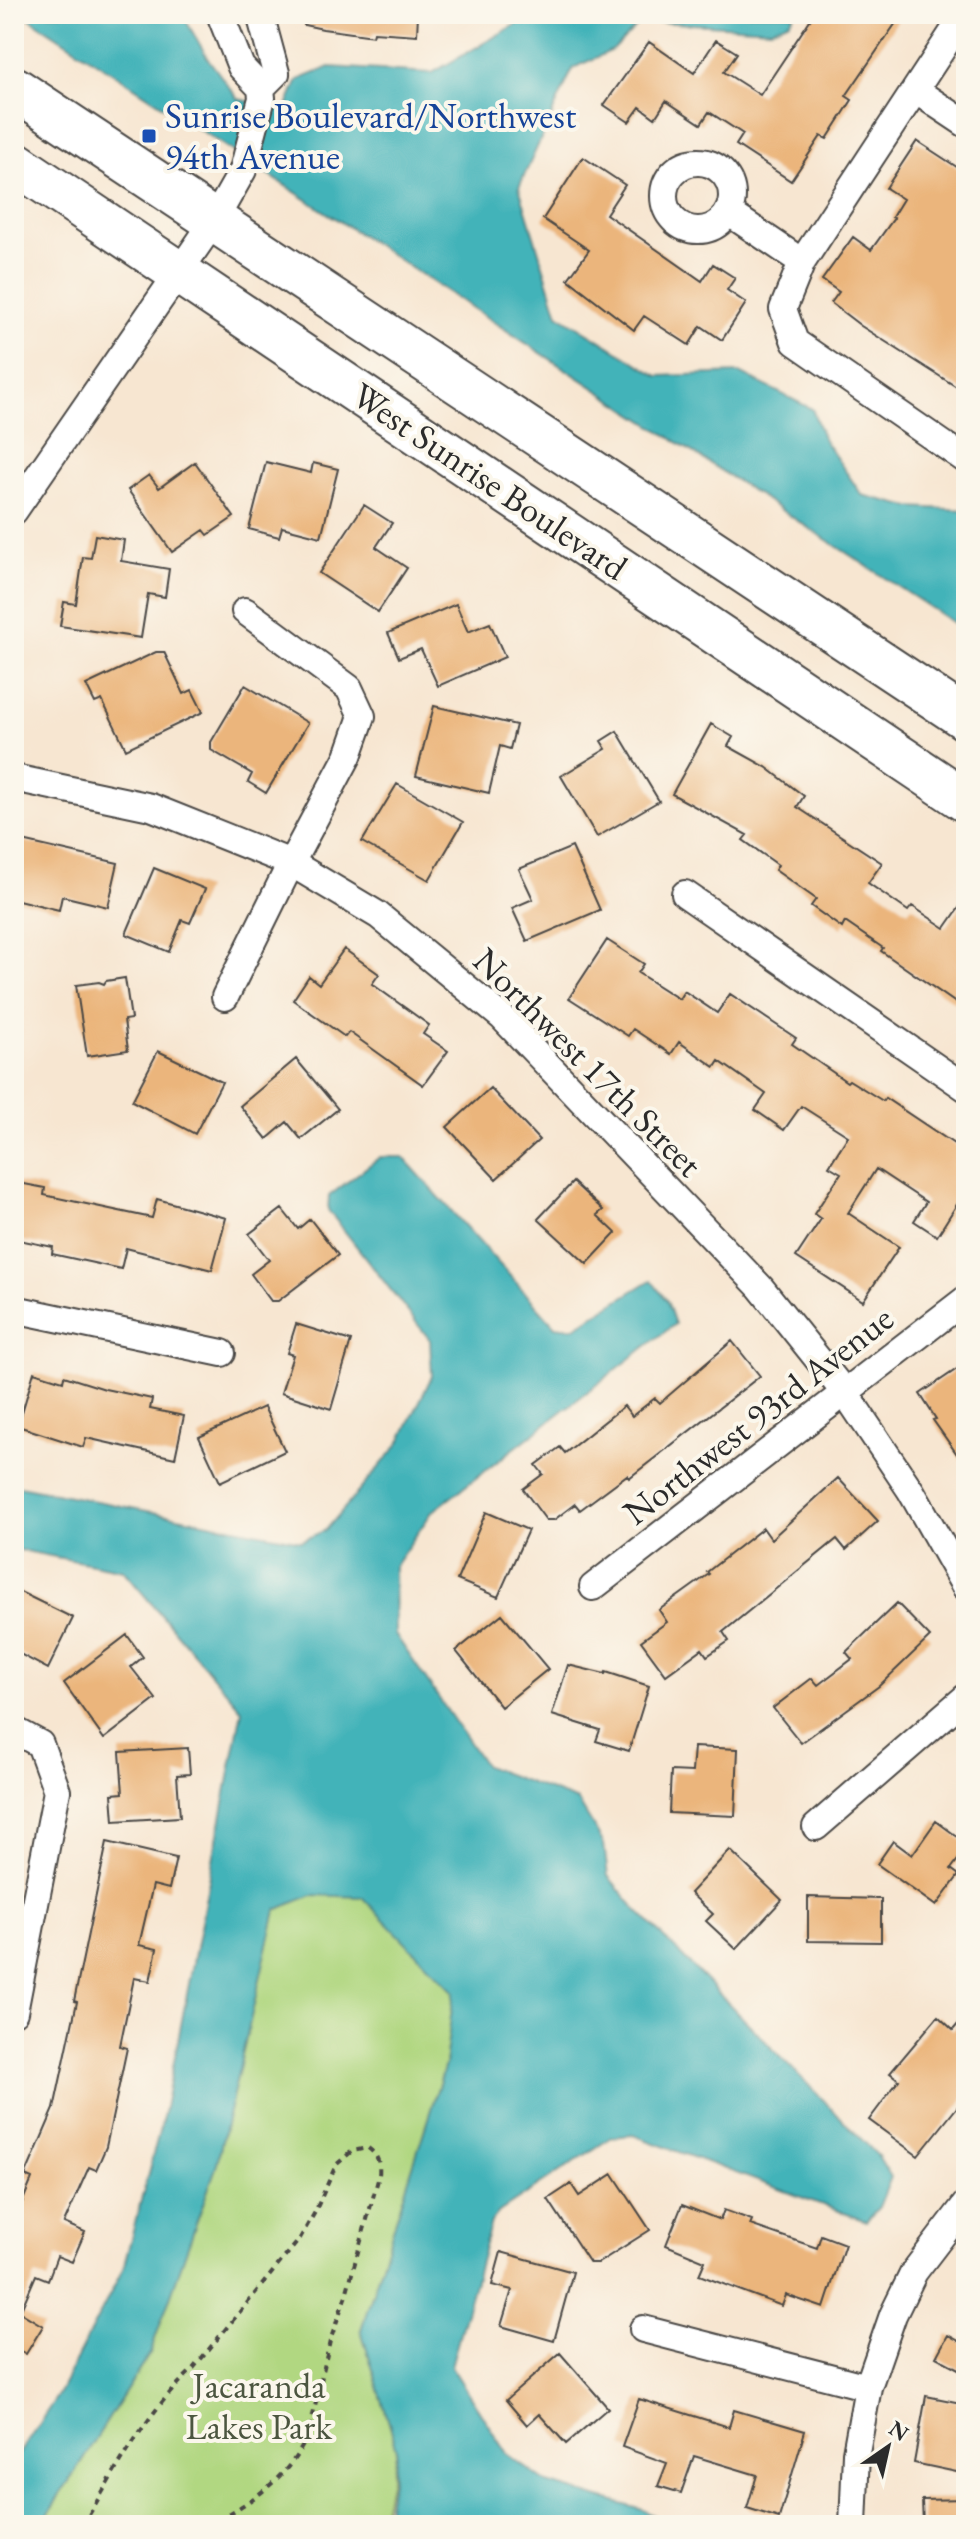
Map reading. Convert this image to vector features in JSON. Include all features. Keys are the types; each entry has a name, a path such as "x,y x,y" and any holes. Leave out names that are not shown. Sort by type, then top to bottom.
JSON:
{"highway":[{"name":"West Sunrise Boulevard","path":"14,88 966,719"},
{"name":"West Sunrise Boulevard","path":"14,162 966,801"}],"street":[{"path":"220,14 241,67 262,93"},
{"path":"14,511 214,221 243,170 262,93 276,73 260,14"},
{"path":"965,14 802,262 783,309 795,342 966,460"},
{"path":"915,90 966,124"},
{"path":"728,212 802,262"},
{"path":"225,997 348,756 362,716 349,688 245,611"},
{"name":"Northwest 17th Street","path":"14,778 151,807 291,863 378,915 502,1017 760,1287 846,1394 911,1491 966,1588"},
{"path":"685,894 966,1088"},
{"name":"Northwest 93rd Avenue","path":"593,1587 966,1299"},
{"path":"14,1309 222,1353"},
{"path":"816,1827 966,1697"},
{"path":"14,1730 40,1744 57,1791 14,2012"},
{"path":"853,2525 856,2453 868,2387 893,2315 914,2272 966,2204"},
{"path":"643,2329 868,2387"}],"path":[{"path":"83,2525 126,2455 178,2383 299,2240 336,2165 352,2151 368,2148 376,2153 379,2160 379,2176 330,2341 303,2448 282,2475 255,2497 207,2525"}],"green space":[{"name":"Jacaranda Lakes Park","path":"312,1894 362,1896 454,1992 445,2065 361,2330 397,2449 381,2525 41,2525 150,2353 216,2167 276,1910"}],"water":[{"path":"23,14 182,14 209,60 238,99 286,109 298,80 330,67 432,73 520,22 526,14 795,14 790,21 771,29 642,21 613,50 573,68 519,187 558,314 658,376 740,373 812,409 824,440 862,495 910,507 966,510 966,631"},
{"path":"380,1157 403,1157 555,1326 573,1328 651,1280 667,1301 675,1324 432,1512 394,1567 395,1634 485,1766 578,1801 604,1844 608,1876 635,1908 878,2156 891,2177 879,2207 866,2221 633,2135 612,2137 499,2212 491,2222 451,2366 506,2453 547,2483 643,2510 670,2525 385,2525 397,2449 361,2330 445,2065 454,1992 362,1897 312,1895 276,1910 216,2167 150,2353 41,2525 14,2525 14,2461 58,2395 123,2269 164,2113 242,1710 123,1570 14,1549 14,1485 301,1541 326,1530 399,1444 432,1376 430,1340 328,1210 329,1196"}],"building":[{"path":"305,14 418,14 417,35 374,32 373,36 323,29 304,25"},
{"path":"814,14 902,14 846,96 852,100 827,139 821,136 791,181 736,145 743,134 709,112 701,124 666,101 655,118 640,107 629,122 604,105 649,42 694,73 716,40 737,53 724,72 760,95"},
{"path":"917,141 966,173 966,393 861,326 831,303 839,292 822,280 853,237 871,250 894,218 903,199 886,188"},
{"path":"583,157 625,185 606,214 702,281 713,264 735,278 727,290 746,303 722,340 701,326 689,345 644,316 634,330 568,279 589,250 543,219"},
{"path":"195,462 234,517 208,535 204,530 172,552 128,490 149,475 159,488"},
{"path":"266,462 311,473 313,463 338,469 321,537 282,527 279,537 249,529"},
{"path":"364,505 392,523 376,547 407,568 378,612 319,573"},
{"path":"95,535 124,540 121,561 169,569 165,597 148,594 141,638 60,626 64,602 76,604 83,557 91,558"},
{"path":"456,604 468,632 490,623 505,657 438,686 421,649 399,658 388,633"},
{"path":"156,652 164,652 184,694 192,690 203,712 126,749 102,700 95,703 86,685"},
{"path":"245,685 308,723 266,793 248,782 252,774 211,750 211,742"},
{"path":"434,706 516,725 510,749 500,746 489,793 416,776"},
{"path":"711,724 733,737 728,746 766,767 804,796 797,807 882,863 868,883 908,911 912,906 945,928 966,898 966,1010 845,922 842,928 811,906 816,899 775,870 778,865 743,840 747,835 672,794"},
{"path":"617,731 659,801 597,837 561,776 606,749 601,741"},
{"path":"397,784 463,822 429,880 362,842"},
{"path":"14,839 118,863 108,907 62,896 59,910 14,899"},
{"path":"572,847 600,910 527,941 512,908 533,899 519,869"},
{"path":"154,868 205,889 190,923 182,920 169,952 126,934"},
{"path":"607,940 644,964 638,973 679,999 684,991 717,1013 730,994 796,1038 792,1044 847,1082 849,1080 883,1101 885,1098 966,1152 966,1190 937,1236 914,1221 926,1202 876,1169 848,1213 899,1247 863,1301 796,1257 821,1219 814,1214 841,1173 829,1166 848,1136 801,1106 784,1130 755,1110 766,1094 719,1061 715,1067 679,1042 671,1054 633,1029 628,1036 569,998"},
{"path":"344,949 379,974 372,984 429,1025 423,1034 448,1051 423,1085 349,1032 345,1037 293,1000 309,976 319,984"},
{"path":"125,978 131,1019 124,1020 128,1050 87,1056 76,985 104,984"},
{"path":"158,1051 222,1082 195,1134 132,1101"},
{"path":"296,1059 338,1109 301,1139 287,1122 267,1139 240,1106"},
{"path":"490,1088 539,1140 496,1179 447,1127"},
{"path":"14,1182 45,1188 44,1195 152,1218 157,1199 226,1218 212,1270 126,1248 121,1269 52,1254 53,1247 14,1239"},
{"path":"573,1182 603,1210 597,1215 616,1233 587,1264 538,1219"},
{"path":"282,1209 298,1229 310,1219 338,1255 278,1301 271,1301 251,1274 269,1260 249,1234"},
{"path":"296,1324 351,1341 331,1409 281,1393 293,1355 287,1353"},
{"path":"732,1341 760,1376 629,1478 627,1475 580,1510 575,1504 554,1520 546,1520 523,1489 543,1474 536,1465 560,1447 565,1453 624,1406 632,1416 655,1398 660,1403"},
{"path":"966,1363 966,1467 933,1420 936,1419 920,1394"},
{"path":"34,1372 63,1381 64,1376 152,1399 150,1409 184,1416 175,1458 86,1438 83,1447 18,1426"},
{"path":"264,1407 285,1451 220,1482 199,1437"},
{"path":"838,1478 878,1521 846,1550 837,1539 723,1632 729,1641 707,1656 702,1649 666,1675 641,1641 667,1622 659,1610 709,1574 707,1572 763,1528 771,1539"},
{"path":"486,1512 528,1530 498,1597 457,1580"},
{"path":"14,1589 73,1618 48,1669 14,1651"},
{"path":"897,1603 930,1637 879,1686 801,1743 773,1708 812,1678 818,1685 852,1659 846,1652"},
{"path":"502,1614 548,1669 501,1707 456,1651"},
{"path":"127,1635 143,1657 131,1667 156,1699 104,1739 64,1683"},
{"path":"568,1665 606,1672 649,1686 629,1751 596,1741 600,1730 552,1715"},
{"path":"694,1747 738,1749 735,1816 669,1813 671,1771 692,1772"},
{"path":"188,1748 190,1774 177,1775 180,1817 114,1821 112,1794 123,1793 120,1752"},
{"path":"936,1821 966,1843 966,1849 951,1869 959,1875 936,1906 877,1864 893,1841 912,1855"},
{"path":"107,1842 176,1858 169,1889 153,1885 139,1945 157,1949 150,1981 134,1978 120,2046 127,2048 106,2147 96,2170 89,2167 64,2223 85,2232 72,2262 57,2256 48,2280 36,2275 20,2312 43,2326 26,2354 14,2347 14,2222 32,2179 25,2176 54,2109"},
{"path":"730,1850 782,1900 736,1949 706,1921 713,1914 690,1893"},
{"path":"808,1897 881,1899 881,1942 808,1941"},
{"path":"966,2015 966,2096 918,2156 869,2120 899,2080 890,2073 938,2016 953,2030"},
{"path":"613,2174 650,2230 598,2263 590,2263 548,2199 571,2184 579,2196"},
{"path":"682,2205 720,2220 724,2210 752,2220 750,2225 817,2248 821,2235 845,2244 824,2308 786,2295 782,2306 699,2275 705,2261 666,2245"},
{"path":"501,2252 573,2272 554,2341 501,2326 512,2290 492,2285"},
{"path":"948,2335 966,2345 966,2373 936,2357"},
{"path":"560,2353 608,2408 566,2444 539,2414 527,2425 506,2400"},
{"path":"926,2396 966,2404 966,2474 914,2463"},
{"path":"639,2399 729,2427 734,2410 805,2431 779,2518 747,2508 757,2475 694,2456 681,2493 658,2486 667,2463 622,2447"},
{"path":"966,2499 966,2525 923,2525 922,2500"}],"place":[{"name":"Sunrise Boulevard/Northwest 94th Avenue","path":"149,136"}]}
